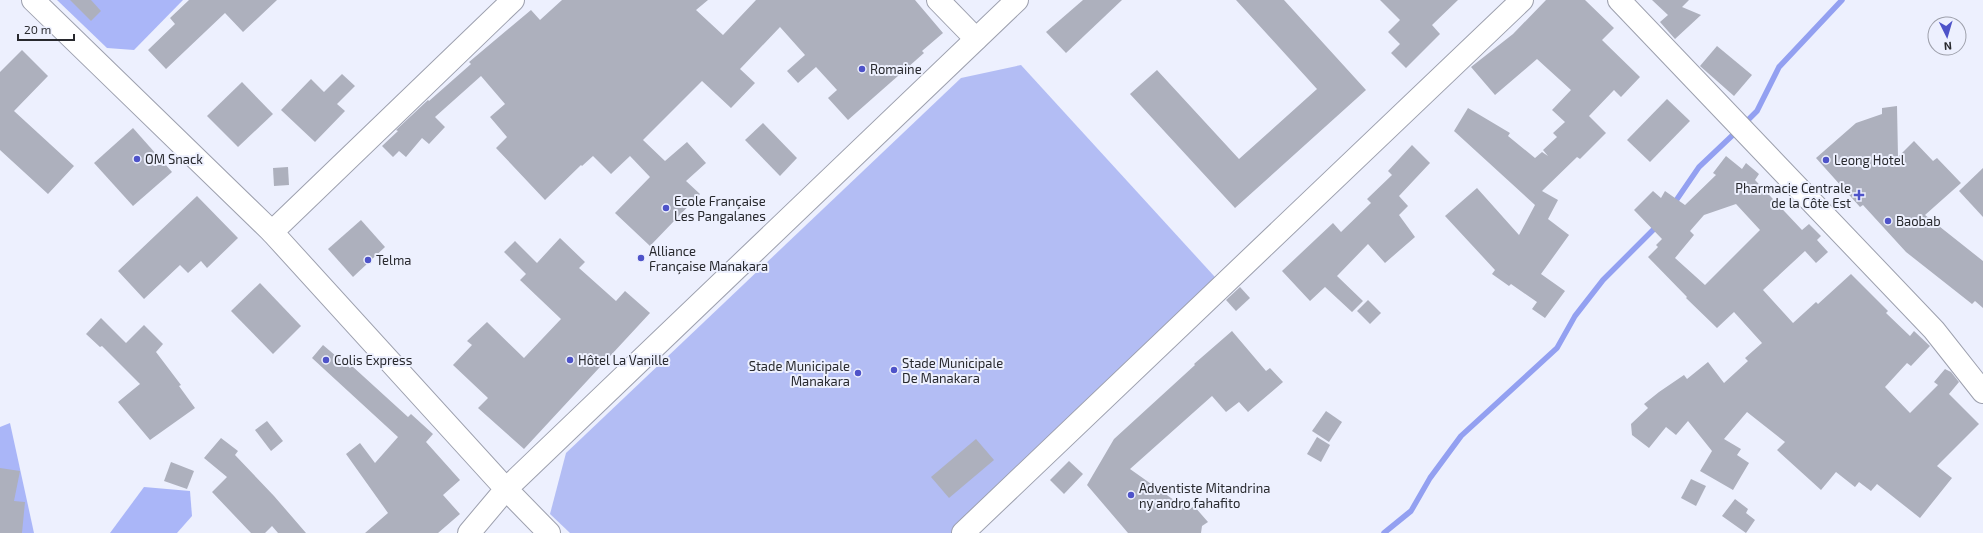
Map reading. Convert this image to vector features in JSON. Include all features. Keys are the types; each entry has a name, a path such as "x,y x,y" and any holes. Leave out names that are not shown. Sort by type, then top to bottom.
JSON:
{"street":[{"path":"33,0 272,232 506,489 549,533"},
{"path":"272,232 513,0"},
{"path":"938,0 976,39"},
{"path":"469,533 506,489 1017,0"},
{"path":"963,533 1522,0"},
{"path":"1619,0 1757,142 1934,330 1983,392"}],"shaded area":[{"path":"57,0 183,0 134,50 107,48"},
{"name":"Stade Municipale De Manakara","path":"1021,65 1225,288 957,533 570,533 550,514 566,453 961,78"},
{"path":"10,423 34,533 0,533 0,427"},
{"path":"144,487 190,491 192,516 177,533 110,533"}],"building":[{"path":"70,0 91,0 101,11 91,21"},
{"path":"189,0 277,0 243,32 225,13 166,69 148,50 175,24 170,18"},
{"path":"562,0 708,0 696,10 723,35 756,0 915,0 943,33 922,51 924,53 848,120 828,98 837,90 816,67 798,83 787,71 805,55 780,27 740,69 755,83 731,108 702,81 643,140 665,161 687,142 706,163 686,181 700,194 650,246 615,213 650,177 630,156 611,174 593,156 582,166 581,165 545,200 496,148 507,137 490,117 505,104 481,76 435,117 445,127 429,144 422,138 406,157 399,151 393,157 382,146 398,131 396,130 428,100 429,101 471,64 469,62 531,10 540,20"},
{"path":"1083,0 1122,0 1066,53 1046,32"},
{"path":"1236,0 1284,0 1366,90 1235,208 1130,94 1157,70 1239,159 1317,89"},
{"path":"1380,0 1458,0 1432,25 1440,34 1406,68 1391,53 1400,44 1388,32 1400,20"},
{"path":"1546,0 1585,0 1614,28 1602,40 1640,77 1621,97 1614,90 1589,116 1606,133 1580,159 1577,157 1542,191 1558,200 1548,219 1569,235 1541,274 1565,291 1545,318 1532,309 1537,302 1511,284 1509,286 1492,274 1495,270 1445,216 1477,188 1519,235 1535,205 1454,131 1468,108 1510,133 1508,136 1535,158 1542,152 1548,156 1543,150 1557,137 1553,133 1565,122 1552,110 1571,90 1537,59 1495,95 1471,67 1513,34"},
{"path":"1652,0 1689,0 1682,7 1701,15 1675,39 1660,22 1668,15"},
{"path":"1717,46 1752,75 1734,96 1700,66"},
{"path":"22,50 48,76 14,111 74,166 48,194 0,150 0,72"},
{"path":"342,74 355,86 337,104 345,111 315,142 281,110 311,79 324,92"},
{"path":"242,82 273,114 238,147 207,116"},
{"path":"1667,99 1690,121 1650,162 1627,140"},
{"path":"1897,106 1898,157 1914,141 1933,161 1937,158 1961,183 1925,215 1983,261 1983,308 1975,301 1972,304 1906,252 1863,205 1860,207 1816,158 1856,123 1882,114 1882,108"},
{"path":"763,123 797,158 780,176 745,140"},
{"path":"133,128 172,172 133,206 94,163"},
{"path":"1412,145 1430,163 1399,196 1408,206 1399,215 1415,237 1385,263 1368,244 1337,276 1363,301 1352,312 1325,287 1310,301 1282,271 1333,223 1341,232 1371,203 1367,199 1392,175 1388,171"},
{"path":"1726,156 1742,169 1746,163 1759,174 1755,180 1802,230 1809,224 1821,236 1817,240 1828,252 1816,263 1805,251 1763,290 1793,323 1816,302 1818,304 1851,274 1888,311 1886,313 1910,336 1914,331 1930,346 1911,366 1907,363 1885,387 1910,413 1938,385 1934,382 1945,369 1951,372 1959,382 1949,394 1979,424 1937,466 1952,478 1920,518 1877,484 1871,491 1859,482 1855,487 1836,472 1821,490 1777,450 1785,442 1747,412 1724,439 1741,449 1737,455 1749,463 1733,490 1700,471 1712,451 1688,421 1676,435 1666,427 1649,448 1632,435 1631,424 1648,408 1644,404 1659,392 1684,375 1687,379 1708,362 1724,383 1748,361 1745,358 1762,343 1734,312 1717,328 1686,298 1687,297 1648,257 1658,247 1656,245 1662,239 1634,210 1653,191 1661,198 1665,191 1685,205 1716,175 1713,173","holes":["1736,204 1760,230 1705,285 1675,258 1694,235 1690,231 1704,215"]},
{"path":"288,167 289,185 274,186 273,168"},
{"path":"1983,168 1983,217 1959,191"},
{"path":"197,196 238,238 207,268 201,261 188,273 180,265 144,299 118,271"},
{"path":"361,220 385,247 353,277 328,249"},
{"path":"560,238 585,262 579,268 616,301 625,291 650,313 524,449 478,408 488,398 453,365 472,345 467,341 487,322 524,358 561,319 520,280 526,274 504,252 515,241 537,263"},
{"path":"260,283 301,326 273,354 231,311"},
{"path":"1240,287 1250,298 1236,311 1226,300"},
{"path":"1368,300 1381,313 1370,324 1357,311"},
{"path":"101,318 126,343 144,325 163,344 156,352 181,385 179,386 195,408 150,440 118,402 140,384 102,346 100,347 86,334"},
{"path":"1232,331 1266,371 1270,368 1283,382 1248,412 1239,402 1226,412 1212,396 1130,469 1188,510 1194,506 1208,522 1202,526 1201,533 1128,533 1087,485 1114,439 1195,365 1194,364"},
{"path":"323,345 350,368 352,366 408,417 411,414 433,434 426,442 460,480 443,495 460,514 438,533 365,533 388,513 346,454 360,443 375,463 398,437 312,358"},
{"path":"1326,411 1342,422 1329,442 1312,431"},
{"path":"267,421 283,441 271,451 255,430"},
{"path":"1317,437 1330,445 1321,462 1307,454"},
{"path":"221,438 238,451 235,455 274,496 306,533 278,533 272,526 265,533 251,533 212,492 227,477 204,458"},
{"path":"976,439 994,460 949,498 931,477"},
{"path":"1069,461 1083,474 1064,494 1050,480"},
{"path":"171,462 194,471 187,489 164,481"},
{"path":"0,468 20,471 14,501 25,502 22,533 0,533"},
{"path":"1691,479 1706,486 1696,506 1681,498"},
{"path":"1735,499 1748,509 1746,513 1755,520 1746,533 1722,516"}],"waterway":[{"path":"1743,125 1757,111 1779,67 1842,0"},
{"path":"1673,205 1699,167 1737,131"},
{"path":"1384,533 1411,511 1430,478 1461,436 1557,348 1575,316 1603,280 1658,225"}],"place":[{"name":"Romaine","path":"862,69"},
{"name":"OM Snack","path":"137,159"},
{"name":"Leong Hotel","path":"1826,160"},
{"name":"Pharmacie Centrale de la Côte Est","path":"1859,195"},
{"name":"Ecole Française Les Pangalanes","path":"666,208"},
{"name":"Baobab","path":"1888,221"},
{"name":"Alliance Française Manakara","path":"641,258"},
{"name":"Telma","path":"368,260"},
{"name":"Colis Express","path":"326,360"},
{"name":"Hôtel La Vanille","path":"570,360"},
{"name":"Stade Municipale De Manakara","path":"894,370"},
{"name":"Stade Municipale Manakara","path":"858,373"},
{"name":"Adventiste Mitandrina ny andro fahafito","path":"1131,495"}]}
